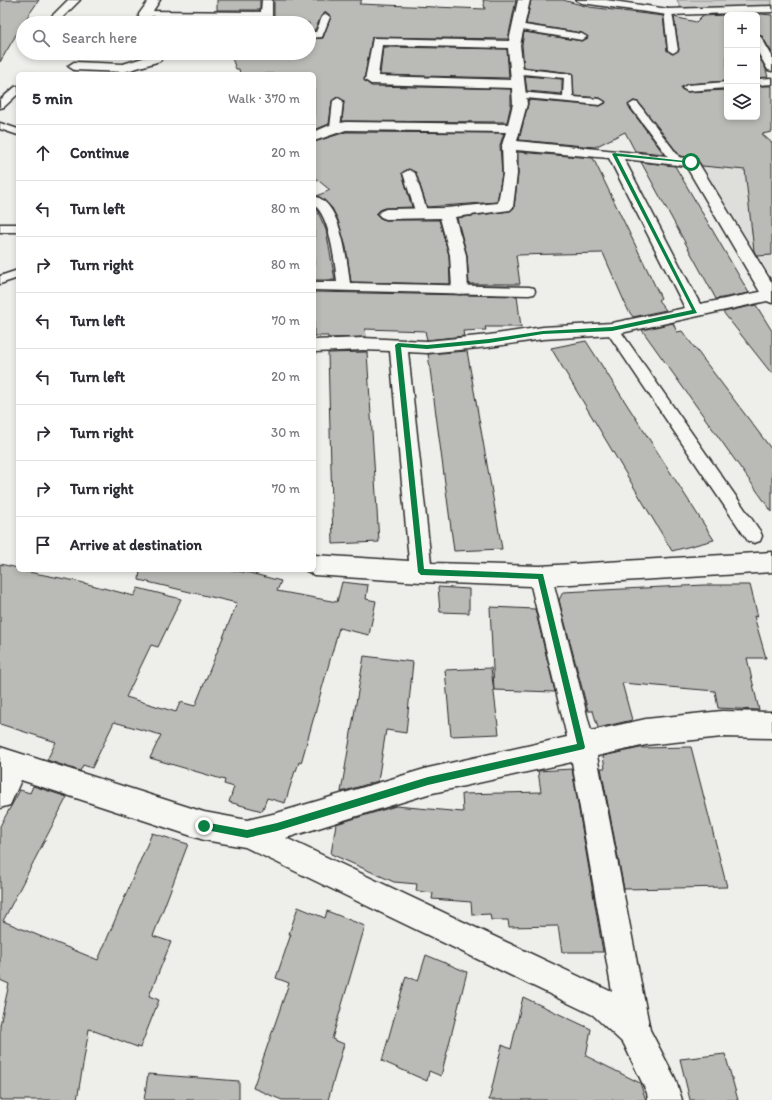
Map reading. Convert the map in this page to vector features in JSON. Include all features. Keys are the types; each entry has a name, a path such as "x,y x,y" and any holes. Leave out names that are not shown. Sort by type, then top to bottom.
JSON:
{"street":[{"path":"58,16 74,0"},
{"path":"147,16 155,0"},
{"path":"266,16 267,0"},
{"path":"386,214 446,213 505,207 510,174 509,145 512,128 520,104 514,45 524,0"},
{"path":"582,0 673,12 772,9"},
{"path":"672,0 673,12"},
{"path":"673,12 705,22"},
{"path":"760,35 772,67"},
{"path":"514,45 377,42 372,80 518,84"},
{"path":"74,66 124,68 157,60"},
{"path":"316,136 335,128 346,126 512,128"},
{"path":"316,346 363,344 427,347 489,341 543,333 612,329 771,296 691,162 509,145"},
{"path":"614,154 695,311"},
{"path":"446,213 458,255 460,289"},
{"path":"398,345 421,572"},
{"path":"316,565 421,572 540,576 772,562"},
{"path":"540,576 582,747 635,1033 663,1090 665,1100"},
{"path":"247,834 277,827 428,781 646,732 722,724 772,725"},
{"path":"0,795 8,762 204,826 247,834 604,1004 635,1033"}],"lane":[{"path":"673,12 674,50"},
{"path":"316,35 319,35 326,16"},
{"path":"518,27 582,37"},
{"path":"518,84 569,76 568,99"},
{"path":"760,82 772,81"},
{"path":"518,84 568,99 600,102"},
{"path":"687,88 724,85"},
{"path":"0,106 16,91"},
{"path":"335,128 338,101"},
{"path":"634,105 676,160"},
{"path":"0,126 16,131"},
{"path":"409,173 422,214"},
{"path":"316,200 322,205 330,222 341,256 344,287"},
{"path":"0,228 16,228"},
{"path":"0,280 16,275"},
{"path":"316,286 529,291"},
{"path":"612,329 754,536"}],"shaded area":[{"path":"677,0 772,0 772,6 734,9 685,10 680,7"},
{"path":"697,158 772,168 772,278"}],"building":[{"path":"0,0 39,0 28,16 16,16 16,35 0,62"},
{"path":"217,0 260,0 260,10 217,10"},
{"path":"274,0 362,0 359,4 485,9 483,0 516,0 508,39 372,37 364,80 371,86 511,89 511,104 507,122 342,121 344,101 337,97 332,101 329,124 316,129 316,72 240,72 239,69 236,69 233,60 316,60 316,38 323,38 331,16 326,12 321,16 316,28 316,16 274,16"},
{"path":"531,0 563,0 589,7 663,16 667,50 672,54 679,50 674,17 696,22 702,16 724,15 724,81 687,84 681,89 687,92 724,90 724,120 760,120 760,86 772,86 772,132 762,134 772,143 772,255 757,256 754,251 745,170 702,166 696,158 680,156 638,102 633,101 628,106 664,154 635,151 625,132 595,147 519,140 528,100 600,106 606,103 600,98 574,96 572,73 524,67 522,45 524,32 582,41 588,38 582,33 526,24"},
{"path":"760,14 772,15 772,53 762,36 760,36"},
{"path":"383,47 507,49 509,78 380,75"},
{"path":"760,59 765,67 768,77 760,78"},
{"path":"525,76 562,79 562,94 527,91"},
{"path":"346,132 504,133 500,145 502,174 497,202 427,207 416,173 408,169 402,173 412,207 386,208 380,210 376,214 380,218 386,220 439,220 449,255 450,284 351,282 346,247 338,220 332,208 324,200 317,196 330,190 316,179 316,141"},
{"path":"518,152 593,158 661,298 658,300 666,310 633,317 628,310 603,253 516,255 520,284 469,284 467,255 457,218 510,211 514,208 518,174"},
{"path":"641,162 675,166 749,293 716,299"},
{"path":"316,210 326,230 335,280 316,280"},
{"path":"316,292 517,296 521,327 485,327 486,330 463,331 464,336 427,340 425,331 365,329 366,337 328,338 328,336 316,336"},
{"path":"756,305 772,331 772,374 723,312"},
{"path":"673,323 677,332 682,331 772,450 772,512 642,330"},
{"path":"586,341 714,540 672,551 551,348"},
{"path":"467,351 502,549 454,551 428,354"},
{"path":"367,352 379,542 333,544 328,353"},
{"path":"0,564 16,568 16,572 29,572 76,581 134,596 138,588 181,599 158,647 151,645 126,697 176,712 180,702 195,706 237,603 139,580 140,572 250,573 281,581 277,591 337,602 342,582 368,585 366,599 376,601 369,635 339,628 301,763 299,762 295,771 285,803 267,798 262,811 229,802 234,787 224,784 225,780 150,758 161,735 114,722 92,768 83,765 80,771 47,760 56,742 0,724"},
{"path":"704,585 750,585 758,617 754,616 766,658 747,658 759,710 718,708 715,691 622,683 632,720 598,728 593,711 588,711 559,600 563,592"},
{"path":"438,587 469,589 469,613 440,612"},
{"path":"490,607 535,609 555,692 494,690"},
{"path":"364,656 413,662 406,733 386,730 378,781 341,792"},
{"path":"491,668 499,734 451,736 445,670"},
{"path":"691,747 727,887 624,889 601,768 605,768 603,756 640,748"},
{"path":"572,769 603,952 562,952 558,926 509,927 508,920 491,920 490,914 472,915 471,902 432,899 433,893 416,891 417,884 394,882 331,854 336,824 396,806 463,812 462,794 541,792 538,771"},
{"path":"33,786 67,797 3,921 98,960 152,833 188,844 153,936 171,942 149,996 159,1000 140,1048 89,1029 77,1100 0,1100 0,1025 9,984 0,980 0,826 20,790 30,793"},
{"path":"298,907 325,918 327,911 365,926 332,1039 344,1044 328,1100 282,1100 253,1088 289,983 276,978 291,934 289,934"},
{"path":"426,955 467,972 441,1076 429,1071 427,1081 382,1061 406,976 418,981"},
{"path":"523,997 591,1029 586,1056 640,1083 646,1100 489,1100 502,1045 511,1049"},
{"path":"725,1054 738,1100 690,1100 680,1059"},
{"path":"148,1074 239,1081 239,1100 144,1100"}],"route":[{"path":"204,826 247,834 277,827 428,781 582,747 540,576 421,572 398,345 427,347 489,341 543,333 612,329 695,311 614,154 691,162"}]}
